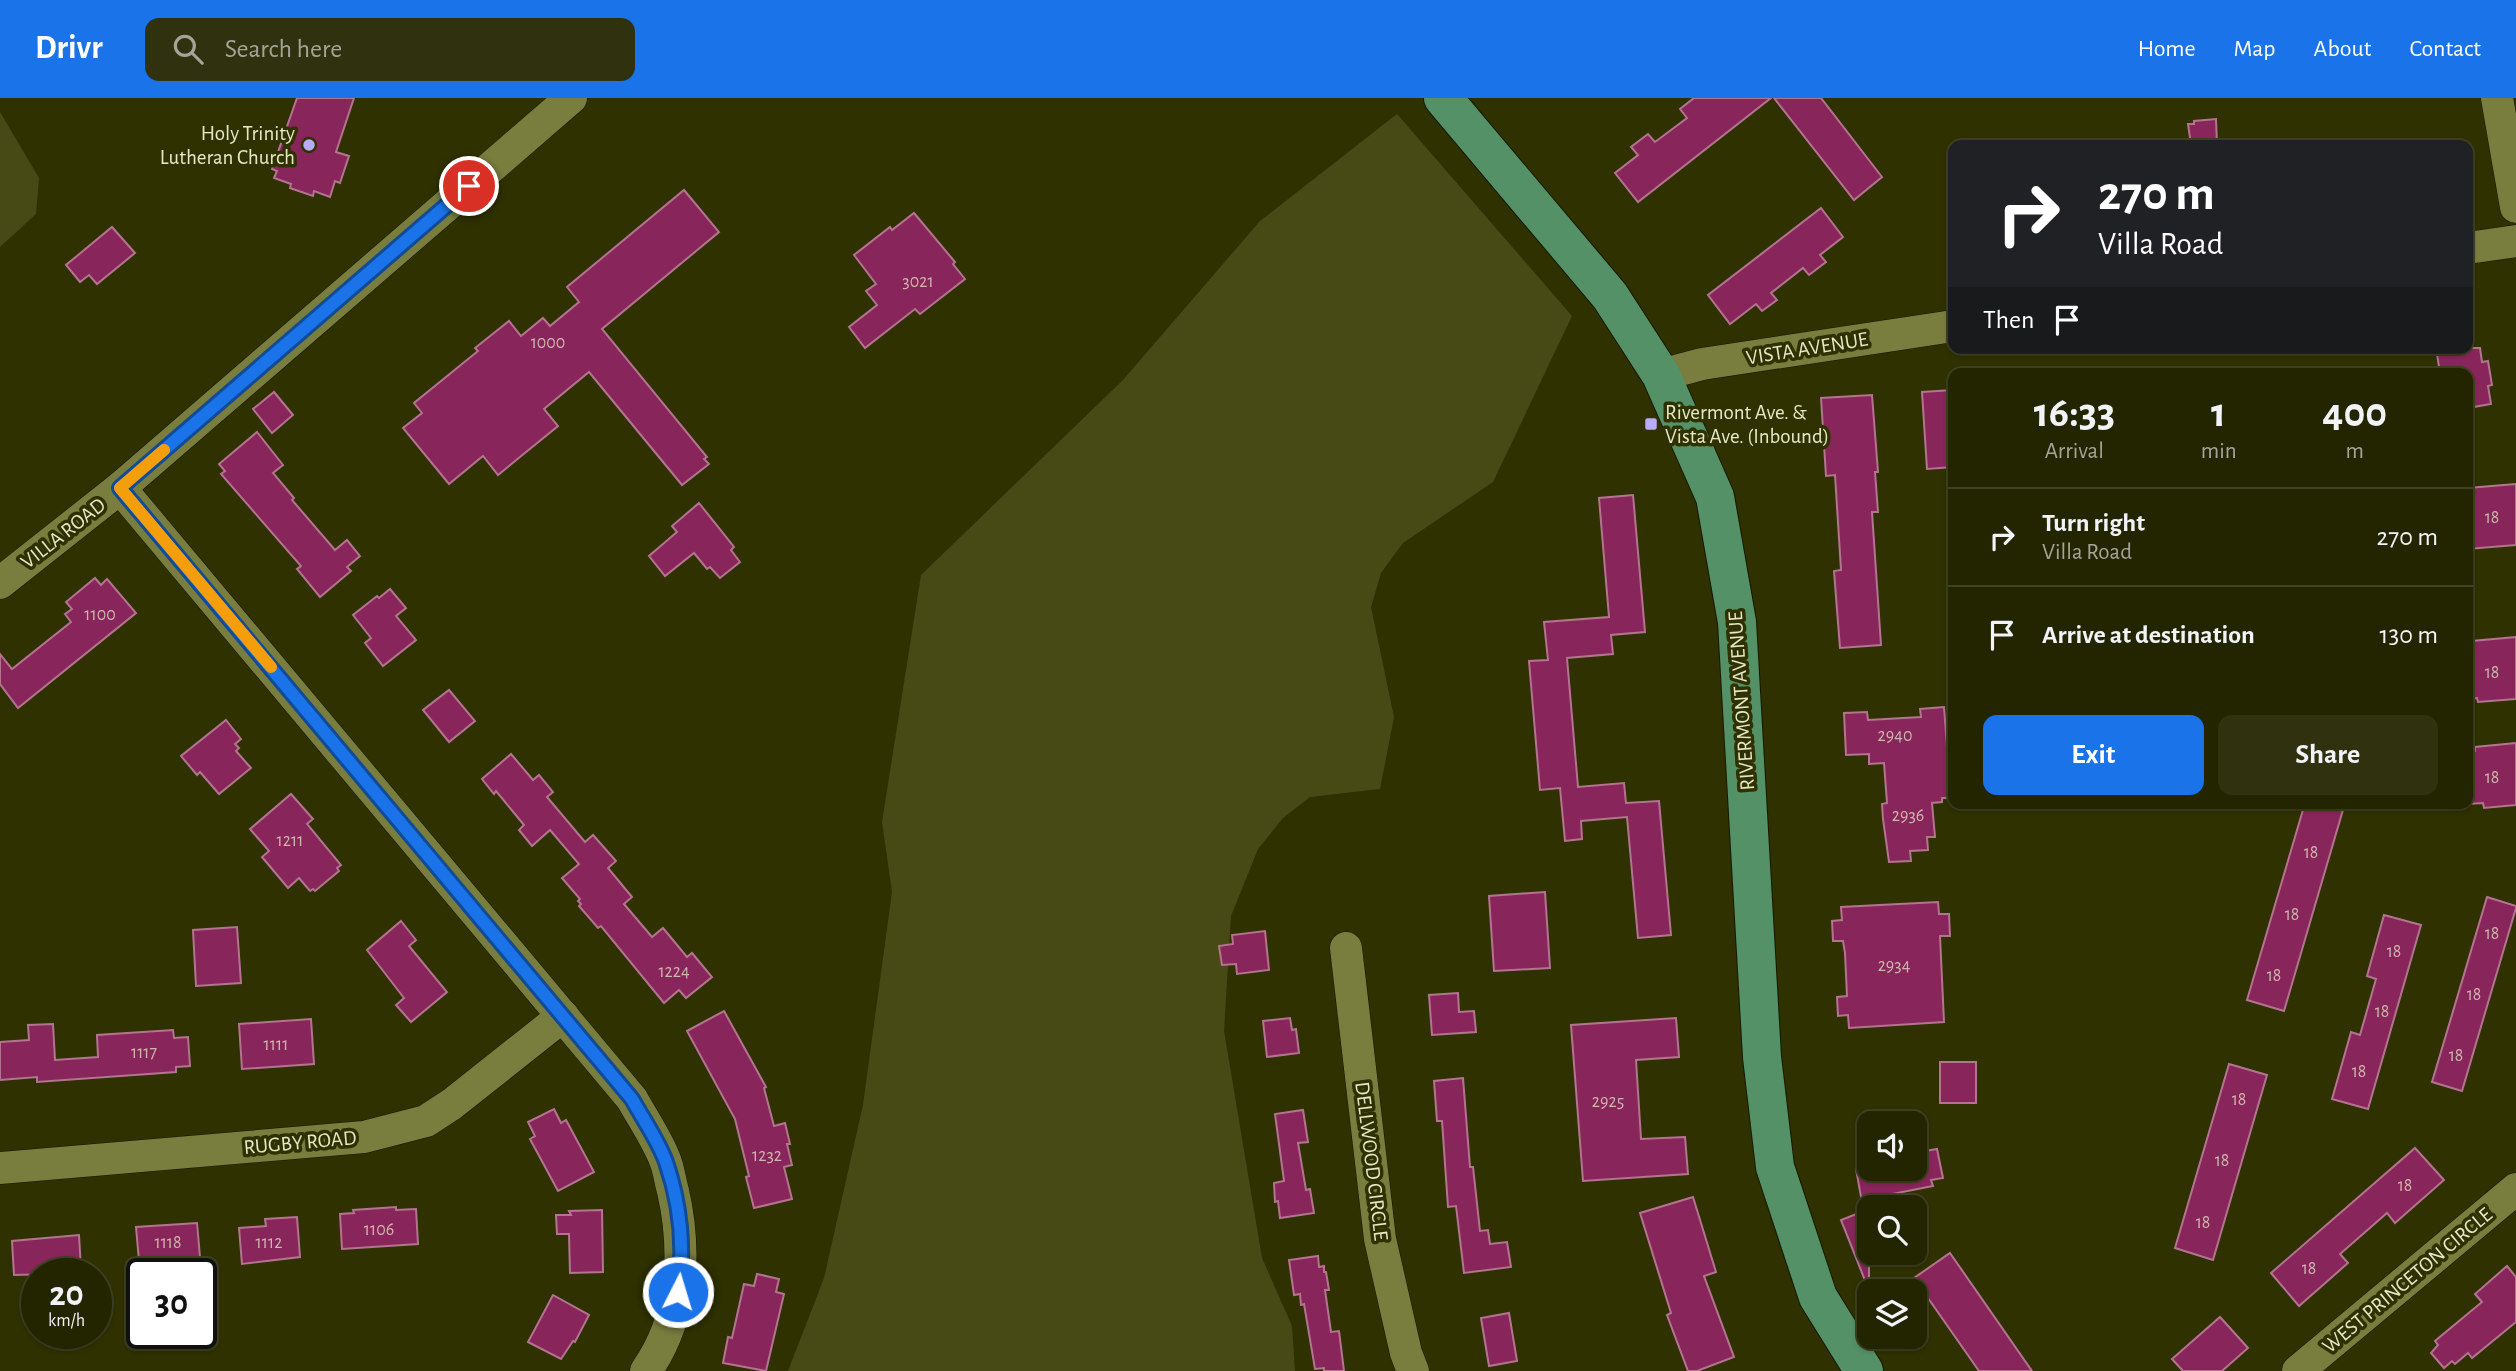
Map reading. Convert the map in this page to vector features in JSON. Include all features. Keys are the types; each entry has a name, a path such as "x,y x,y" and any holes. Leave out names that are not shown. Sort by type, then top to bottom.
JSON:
{"main road":[{"name":"RIVERMONT AVENUE","path":"1443,98 1610,296 1661,375 1715,497 1737,622 1762,1057 1775,1167 1818,1297 1864,1371"}],"street":[{"name":"VILLA ROAD","path":"0,583 120,488 571,98"},
{"path":"2497,98 2516,207"},
{"path":"2473,247 2516,241"},
{"name":"VISTA AVENUE","path":"1661,375 1702,364 1948,327"},
{"path":"120,488 632,1099 666,1161 681,1225 681,1273 674,1311 656,1357 646,1371"},
{"name":"DELLWOOD CIRCLE","path":"1346,948 1380,1239 1406,1353 1413,1371"},
{"name":"RUGBY ROAD","path":"0,1168 364,1137 408,1127 426,1121 452,1104 563,1016"},
{"name":"WEST PRINCETON CIRCLE","path":"2298,1371 2510,1207"}],"shaded area":[{"path":"0,112 39,178 36,214 0,247"},
{"path":"1397,114 1572,316 1493,482 1403,543 1381,573 1371,607 1394,717 1380,789 1310,797 1283,818 1258,849 1231,916 1224,1031 1262,1258 1292,1326 1295,1371 788,1371 824,1278 863,1105 892,892 882,822 921,575 1123,380 1260,221"}],"building":[{"name":"Holy Trinity Lutheran Church","path":"297,98 354,98 336,152 349,156 340,183 335,181 330,197 314,191 313,196 290,188 291,184 274,178 277,171 272,169"},
{"path":"1694,98 1771,98 1638,202 1615,173 1638,155 1631,147 1648,134 1655,142 1687,118 1680,109"},
{"path":"1774,98 1821,98 1882,177 1854,200"},
{"path":"2216,119 2217,140 2190,140 2188,124 2194,124 2194,121"},
{"path":"684,190 719,232 602,329 707,457 704,459 709,464 682,485 589,372 544,409 558,426 498,475 483,456 449,484 403,428 422,413 414,403 478,351 475,348 509,321 521,336 543,318 550,326 579,302 567,287"},
{"path":"1821,208 1843,237 1820,255 1826,262 1809,275 1803,268 1771,293 1777,300 1762,311 1756,304 1730,324 1708,295"},
{"path":"914,213 955,262 953,264 965,279 920,314 915,309 865,348 849,327 877,305 866,291 876,284 854,255 890,227 892,230"},
{"path":"112,227 135,253 97,284 89,275 80,282 66,265"},
{"path":"2473,348 2480,348 2482,362 2488,361 2492,385 2488,386 2491,404 2473,407 2473,368 2439,368 2437,354 2473,354"},
{"path":"1948,390 1948,467 1927,469 1922,392"},
{"path":"274,392 293,415 272,433 253,409"},
{"path":"1872,395 1878,512 1872,512 1881,645 1840,648 1834,571 1841,570 1835,475 1826,476 1821,398"},
{"path":"257,432 283,465 273,473 294,498 292,500 335,550 347,540 360,556 347,567 351,571 320,597 297,569 301,566 221,474 225,471 219,464"},
{"path":"2516,484 2516,545 2473,549 2473,488"},
{"path":"1633,495 1645,632 1611,635 1613,654 1567,658 1578,787 1624,783 1626,803 1659,801 1671,935 1638,938 1627,817 1581,821 1582,839 1565,841 1560,788 1540,790 1529,661 1548,660 1544,622 1609,617 1599,498"},
{"path":"699,503 734,547 731,550 740,562 720,578 710,567 707,569 694,553 665,576 649,556 677,532 672,526"},
{"path":"95,578 101,585 107,579 136,613 18,708 0,684 0,654 12,669 71,622 65,614 72,609 66,602"},
{"path":"390,589 406,608 396,616 416,640 383,666 365,643 371,638 353,615"},
{"path":"2516,637 2516,699 2478,702 2477,698 2473,698 2473,641"},
{"path":"449,690 475,721 449,742 423,710"},
{"path":"1944,707 1948,798 1932,803 1935,837 1927,837 1928,850 1910,851 1911,861 1889,862 1882,804 1887,803 1884,763 1869,764 1869,754 1846,755 1844,713 1867,712 1868,720 1921,717 1920,709"},
{"path":"226,720 241,739 235,744 239,748 236,751 251,768 219,794 200,772 197,775 181,756"},
{"path":"2516,743 2516,805 2484,808 2483,803 2473,804 2475,747"},
{"path":"511,754 533,780 539,775 553,792 547,797 585,842 593,835 616,861 608,868 632,897 624,904 652,937 663,928 687,957 692,953 712,977 686,998 679,990 664,1003 601,926 598,928 579,906 580,899 562,878 579,864 550,830 532,846 519,830 524,825 496,791 494,794 482,779"},
{"path":"291,794 313,819 307,824 341,865 337,868 339,871 315,891 310,891 299,878 288,888 262,857 269,851 250,829"},
{"path":"2303,809 2343,809 2284,1011 2247,1000"},
{"path":"1545,892 1550,968 1494,971 1489,896"},
{"path":"2487,897 2516,908 2462,1091 2432,1082"},
{"path":"1938,902 1939,914 1949,914 1950,936 1940,936 1944,1022 1849,1028 1848,1015 1838,1016 1837,997 1847,996 1843,941 1833,941 1832,921 1842,920 1841,907"},
{"path":"2384,915 2421,925 2368,1109 2332,1099 2351,1032 2360,1035 2376,979 2367,976"},
{"path":"401,921 416,940 409,946 447,992 411,1022 396,1005 404,998 367,950"},
{"path":"237,927 241,983 196,986 193,930"},
{"path":"1265,931 1269,970 1237,974 1236,964 1222,965 1219,946 1233,944 1232,935"},
{"path":"1458,993 1459,1012 1474,1011 1476,1032 1432,1035 1429,995"},
{"path":"724,1011 766,1087 764,1088 774,1126 785,1123 792,1165 784,1167 792,1199 754,1208 735,1119 687,1031"},
{"path":"1290,1018 1292,1030 1296,1029 1299,1053 1267,1057 1263,1021"},
{"path":"1676,1018 1679,1057 1636,1060 1641,1139 1685,1137 1688,1174 1583,1181 1571,1025"},
{"path":"311,1019 314,1064 242,1069 239,1024"},
{"path":"53,1024 55,1060 98,1057 97,1035 173,1030 174,1038 188,1037 190,1066 176,1067 176,1072 37,1082 37,1077 0,1080 0,1042 29,1040 28,1025"},
{"path":"1940,1062 1976,1062 1976,1103 1940,1103"},
{"path":"2229,1064 2267,1075 2213,1260 2175,1248"},
{"path":"1463,1078 1470,1167 1473,1167 1480,1231 1488,1230 1490,1244 1507,1242 1511,1267 1464,1273 1456,1206 1448,1207 1442,1121 1437,1121 1434,1081"},
{"path":"554,1109 561,1123 566,1120 594,1172 558,1191 530,1139 535,1136 528,1122"},
{"path":"1303,1110 1308,1142 1298,1143 1306,1190 1310,1189 1314,1213 1280,1218 1278,1201 1275,1202 1274,1183 1284,1181 1275,1114"},
{"path":"2415,1148 2444,1180 2395,1223 2387,1213 2340,1254 2348,1263 2299,1306 2271,1273"},
{"path":"1937,1149 1943,1178 1931,1180 1933,1186 1887,1195 1861,1195 1858,1181 1927,1181 1927,1151"},
{"path":"1693,1197 1716,1272 1704,1276 1734,1357 1697,1371 1688,1371 1667,1315 1671,1313 1640,1213"},
{"path":"396,1207 396,1210 416,1209 418,1244 342,1249 340,1214 354,1213 353,1210"},
{"path":"602,1210 603,1272 570,1273 569,1234 557,1234 556,1215 571,1215 569,1211"},
{"path":"1857,1214 1857,1260 1841,1220"},
{"path":"297,1217 300,1257 242,1264 239,1228 266,1226 265,1219"},
{"path":"197,1223 200,1257 139,1258 136,1227"},
{"path":"79,1235 80,1258 21,1258 21,1275 14,1275 12,1241"},
{"path":"1950,1253 2032,1371 1979,1371 1927,1297 1927,1279 1914,1278"},
{"path":"1318,1256 1319,1267 1324,1266 1326,1272 1329,1290 1325,1290 1331,1332 1339,1331 1344,1371 1315,1369 1304,1304 1301,1305 1300,1294 1294,1295 1289,1260"},
{"path":"1859,1265 1869,1265 1869,1279 1864,1279"},
{"path":"2507,1266 2516,1277 2516,1322 2472,1358 2468,1353 2455,1364 2452,1361 2444,1368 2431,1353 2438,1345 2435,1341 2482,1302 2475,1294"},
{"path":"757,1274 779,1279 776,1292 784,1294 766,1371 723,1363 728,1337 732,1338 744,1284 754,1286"},
{"path":"553,1295 589,1315 575,1342 573,1341 561,1359 528,1342"},
{"path":"1509,1313 1517,1361 1489,1366 1481,1318"},
{"path":"2220,1317 2248,1348 2222,1371 2183,1371 2172,1359"}],"slow traffic":[{"path":"164,450 120,488 271,667"}],"place":[{"name":"Holy Trinity Lutheran Church","path":"309,145"},
{"name":"Rivermont Ave. & Vista Ave. (Inbound)","path":"1651,424"}],"route":[{"path":"469,186 120,488 632,1099 666,1161 681,1225 681,1273 678,1292"}]}
